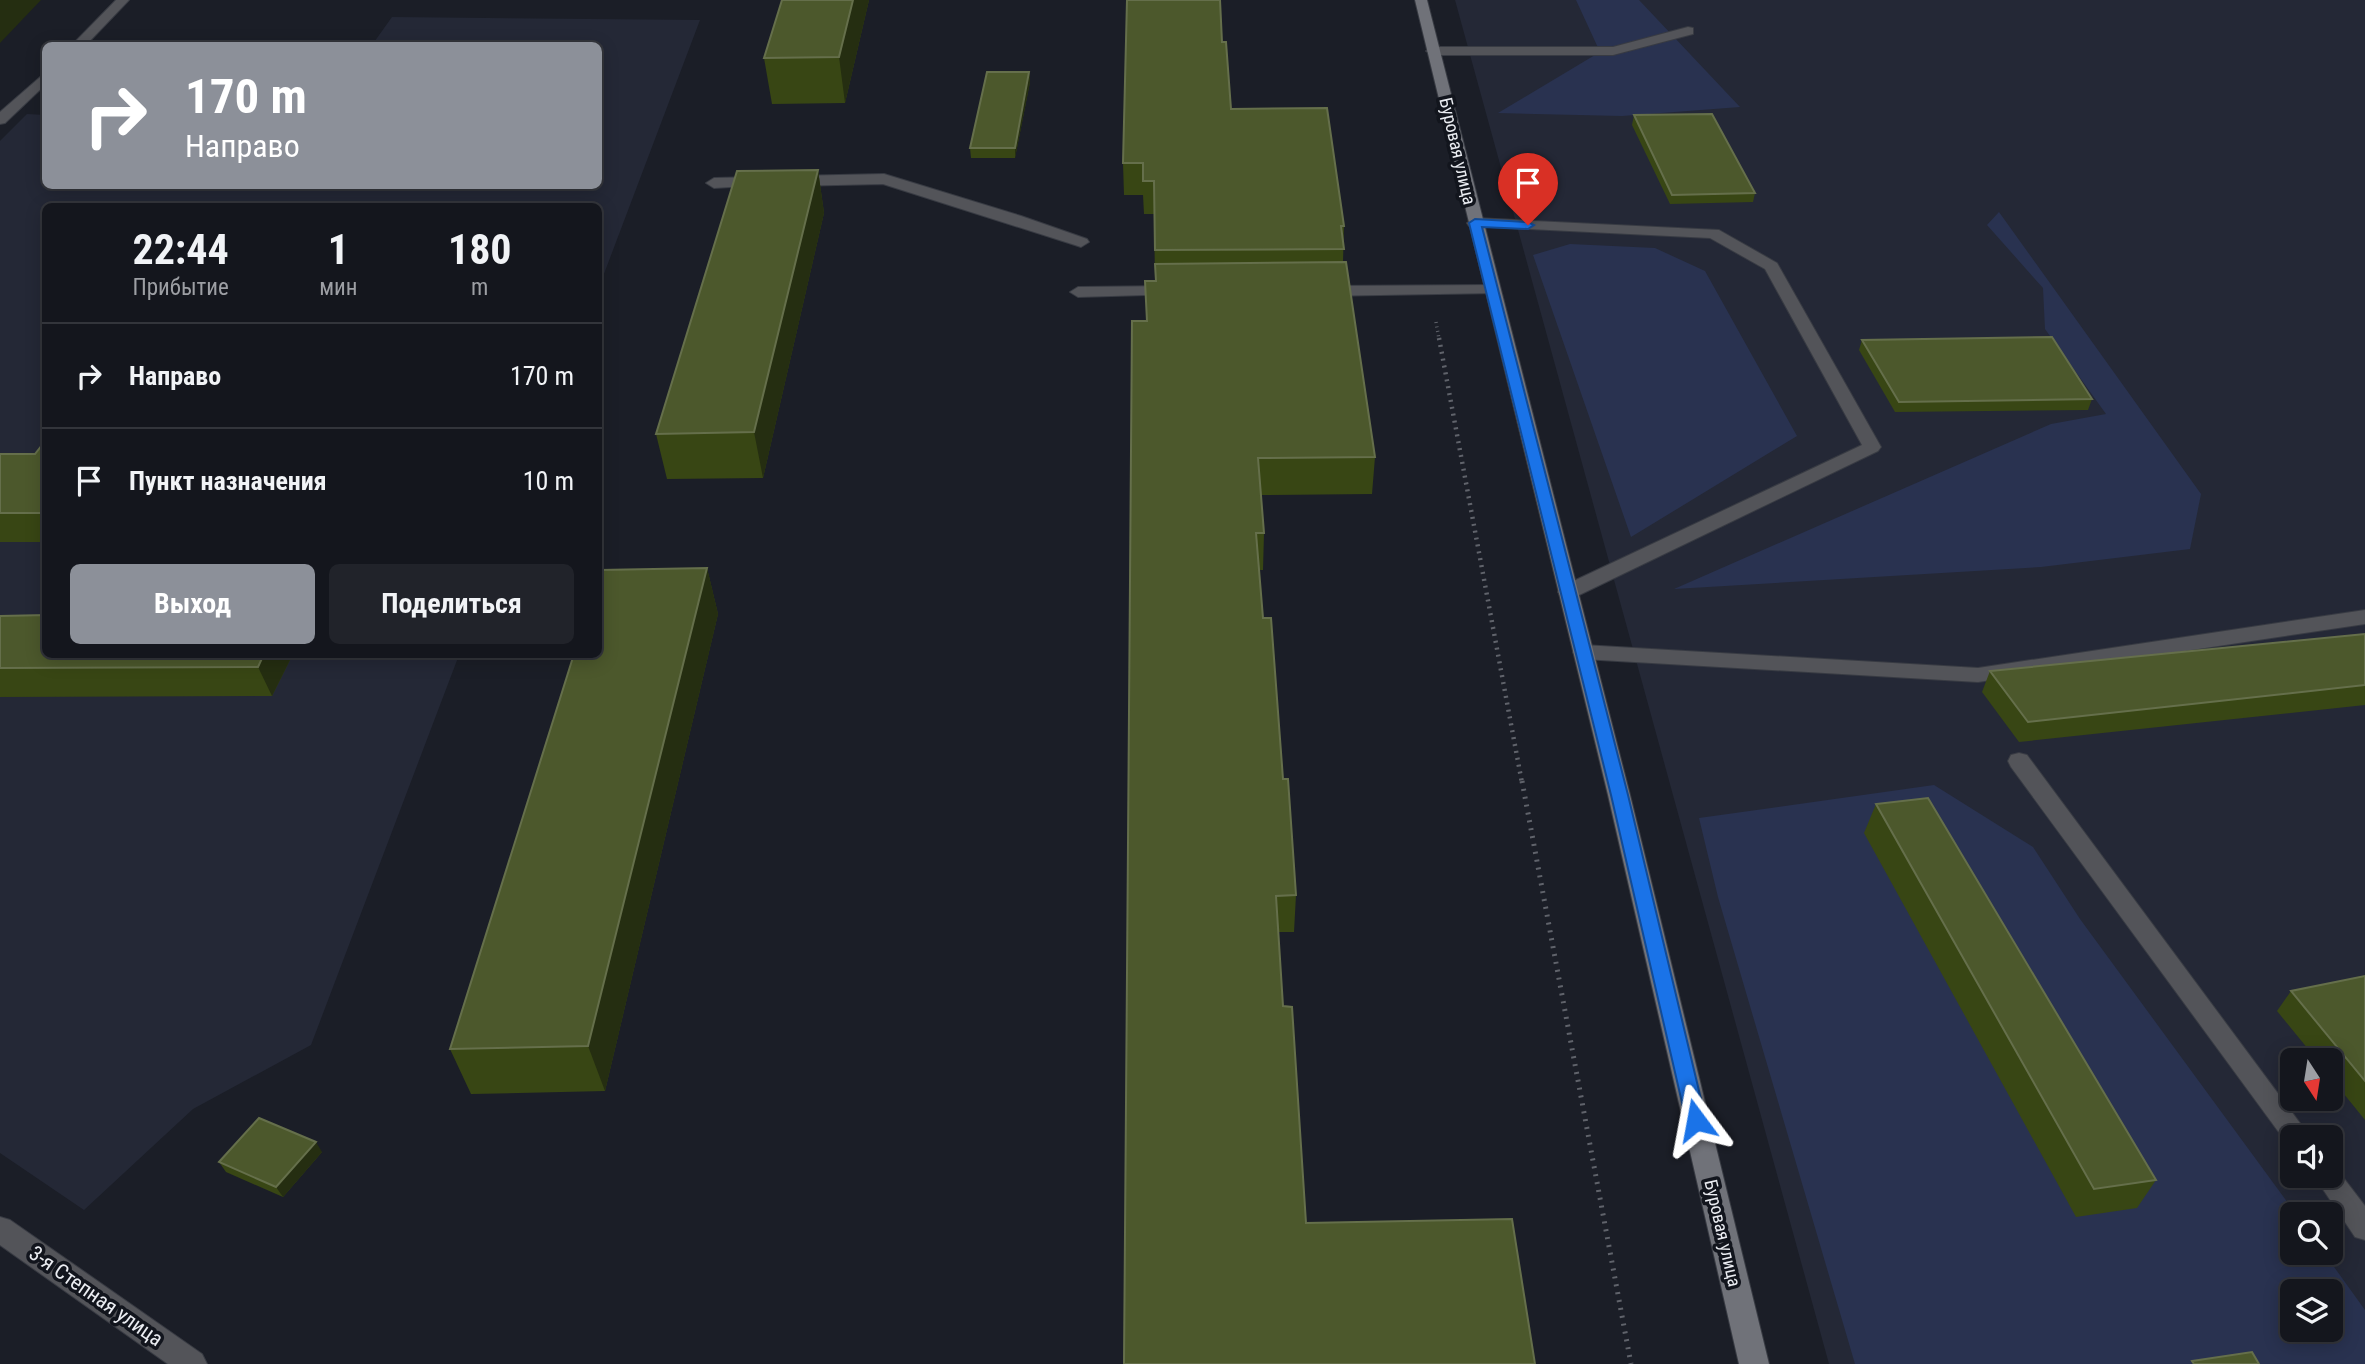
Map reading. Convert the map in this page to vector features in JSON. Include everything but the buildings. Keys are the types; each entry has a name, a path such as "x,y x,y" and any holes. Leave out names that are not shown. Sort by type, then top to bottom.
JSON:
{"main road":[{"name":"Буровая улица","path":"1421,0 1491,290 1619,795 1754,1364"}],"street":[{"path":"81,42 123,0"},
{"path":"1433,51 1613,51 1688,31"},
{"path":"0,120 42,80"},
{"path":"714,183 884,179 1016,219 1081,242"},
{"path":"1475,223 1713,233 1771,266 1872,447 1568,592"},
{"path":"1308,291 1491,290"},
{"path":"1078,292 1186,291"},
{"path":"1583,652 1978,675 2365,617"},
{"path":"2019,761 2288,1125"},
{"path":"2336,1188 2365,1228"},
{"name":"3-я Степная улица","path":"0,1229 192,1364"}],"path":[{"path":"1430,290 1630,1364"}],"shaded area":[{"path":"1455,0 2365,0 2365,1364 1829,1364"},
{"path":"1576,0 1639,0 1740,107 1622,116 1498,113 1600,52"},
{"path":"392,17 700,20 602,279 602,203 42,203 42,658 458,658 311,1045 193,1109 84,1210 0,1153 0,141 27,114 42,115 42,189 602,189 602,42 374,42"},
{"path":"1999,212 2201,494 2190,549 2041,567 1674,589 2051,424 2106,414 2045,329 2043,288 1987,225"},
{"path":"1570,244 1655,248 1705,271 1797,436 1631,537 1533,255"},
{"path":"1934,785 2033,847 2080,919 2287,1202 2280,1202 2280,1265 2333,1265 2343,1279 2280,1279 2280,1342 2343,1342 2343,1279 2365,1310 2365,1364 1855,1364 1718,897 1699,818"}],"route":[{"path":"1528,225 1475,223 1619,795 1696,1120"}]}
